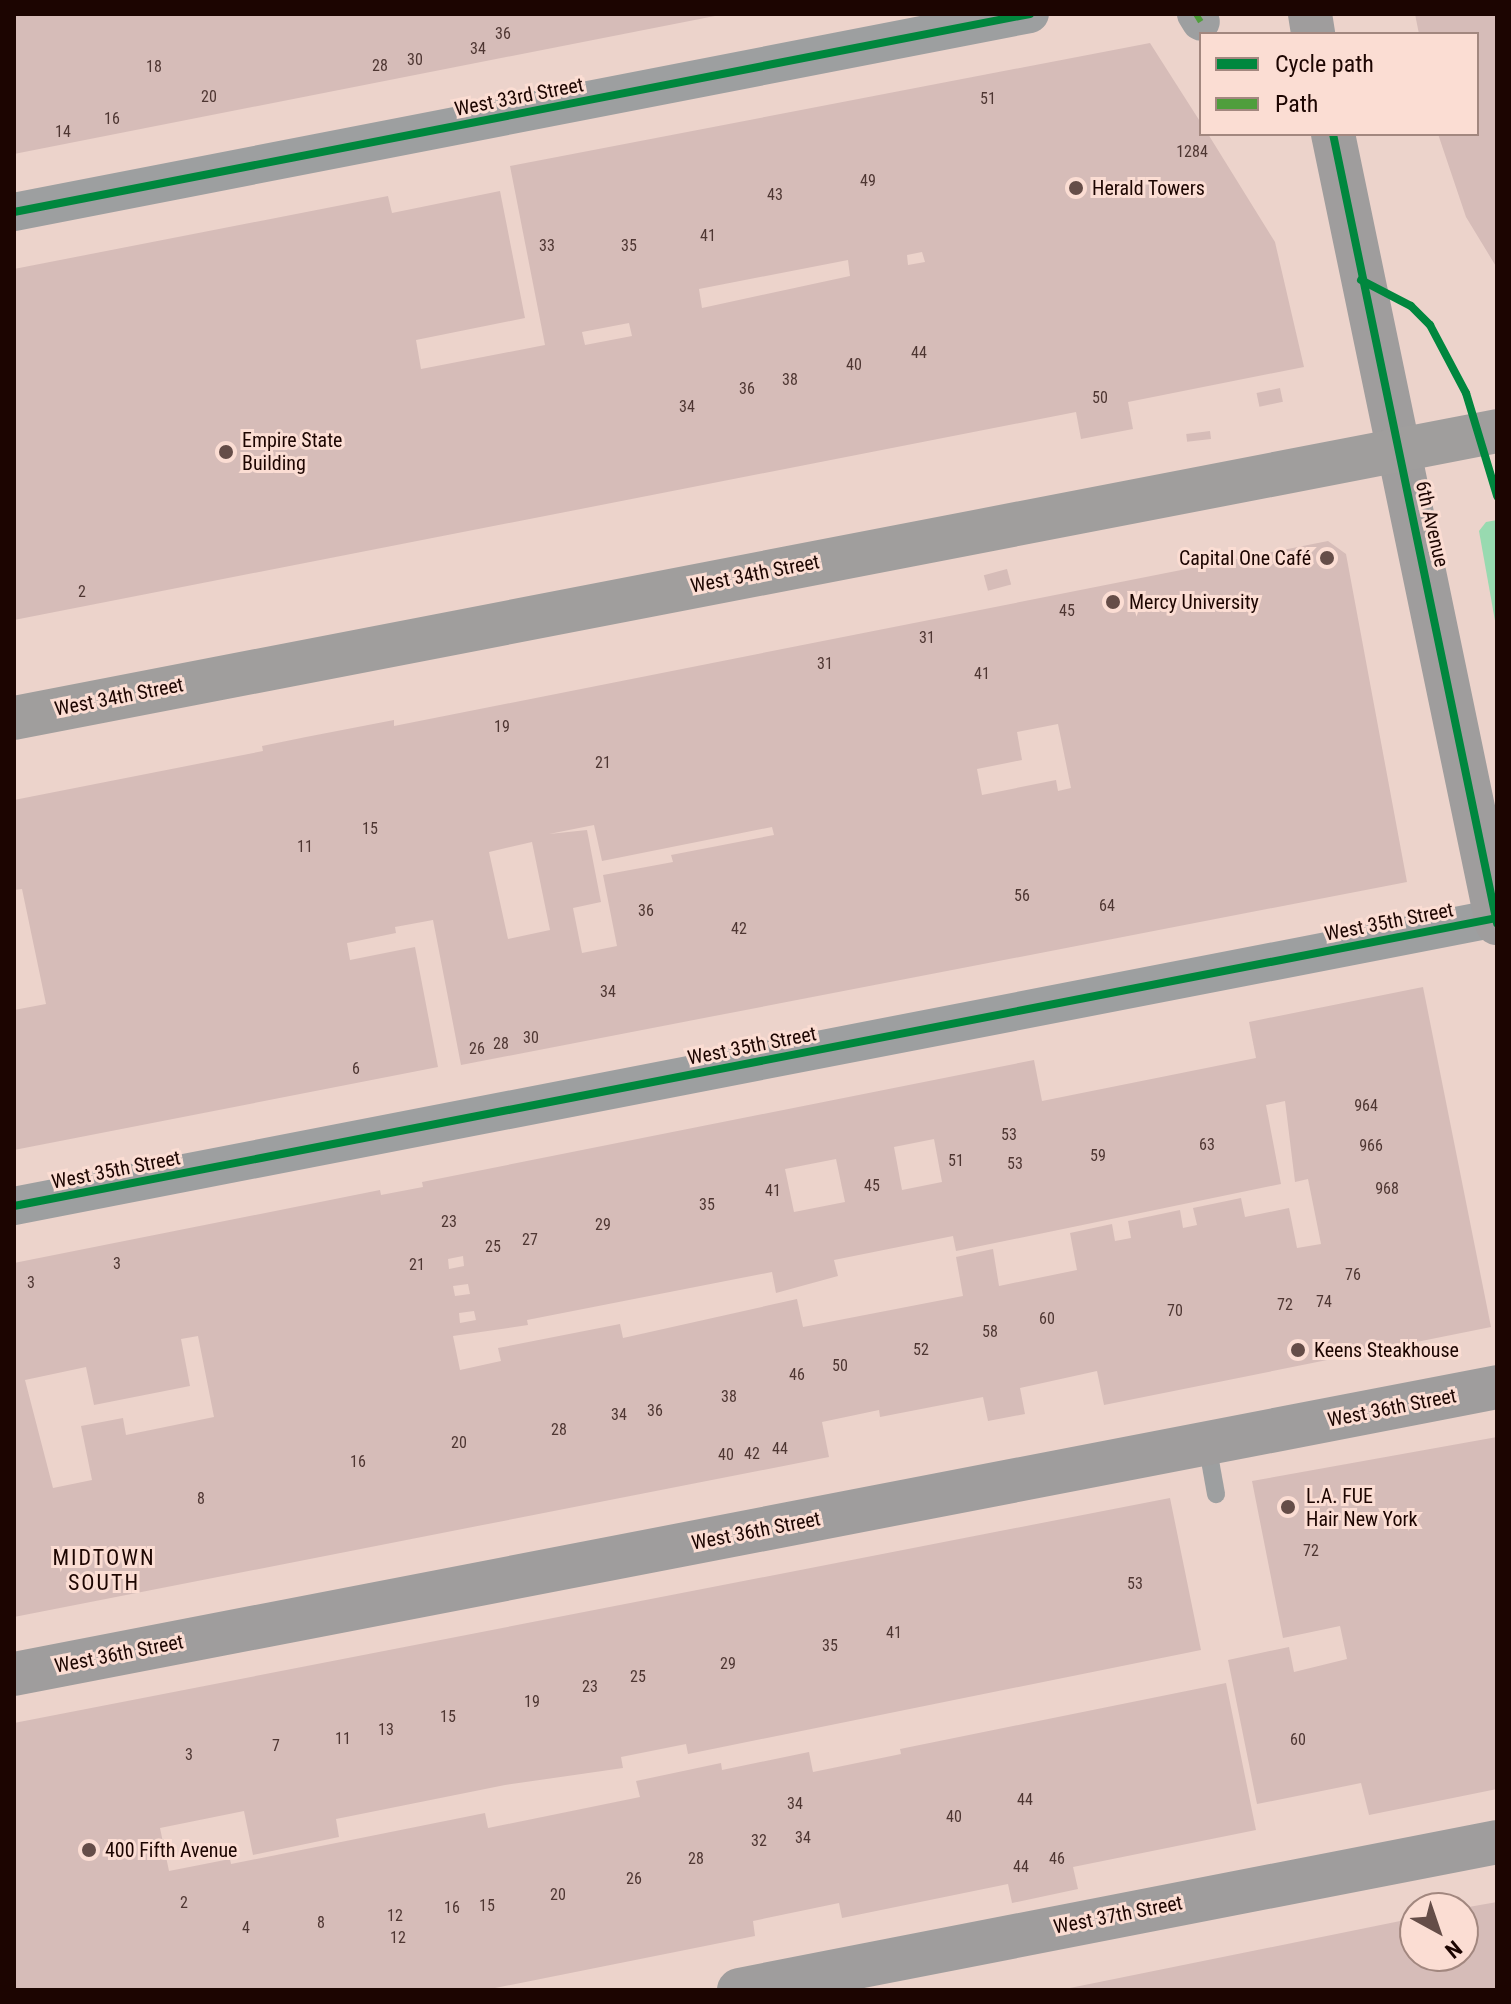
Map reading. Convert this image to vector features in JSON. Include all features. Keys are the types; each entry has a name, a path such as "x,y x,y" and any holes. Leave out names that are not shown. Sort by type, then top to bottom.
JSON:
{"main road":[{"name":"6th Avenue","path":"1333,136 1497,919"},
{"name":"West 34th Street","path":"14,718 1497,431"},
{"name":"West 36th Street","path":"14,1674 1497,1387"},
{"name":"West 37th Street","path":"739,1990 1497,1842"}],"street":[{"name":"West 33rd Street","path":"14,212 1030,14"},
{"name":"West 35th Street","path":"14,1206 1497,919"}],"lane":[{"path":"1207,1444 1216,1494"}],"green space":[{"path":"1497,520 1497,632 1479,531 1486,522"}],"building":[{"path":"14,14 719,14 720,15 14,154"},
{"path":"1415,14 1497,14 1497,268 1466,217 1439,136 1479,136 1479,32 1419,32"},
{"path":"1150,43 1199,120 1199,136 1209,136 1275,242 1304,367 1128,402 1133,429 1081,439 1076,412 14,620 14,269 388,196 392,213 500,191 525,318 416,340 421,369 545,345 510,166","holes":["922,252 925,262 908,265 907,255","848,260 850,276 702,308 699,289","629,323 632,336 585,345 582,332"]},
{"path":"1280,388 1283,402 1259,407 1257,393"},
{"path":"1210,431 1211,439 1187,442 1186,434"},
{"path":"1328,541 1346,554 1407,882 461,1065 433,920 395,927 396,933 347,943 350,960 415,947 438,1067 14,1150 14,1010 46,1004 22,889 14,890 14,800 263,751 262,746 306,737 394,720 394,726","holes":["1058,724 1071,788 1058,791 1056,780 982,795 977,769 1022,760 1017,732","594,825 602,861 772,827 774,835 671,855 673,862 603,875 617,946 582,953 573,908 601,902 587,830 549,834","532,842 550,930 508,939 489,852"]},
{"path":"1007,569 1011,584 988,591 984,575"},
{"path":"1423,987 1491,1327 1104,1405 1097,1371 1020,1388 1025,1414 988,1421 983,1397 880,1417 879,1410 822,1422 829,1457 14,1617 14,1263 380,1190 381,1195 423,1187 422,1182 1034,1060 1042,1101 1256,1058 1249,1022","holes":["1285,1101 1295,1182 1308,1179 1321,1244 1297,1248 1289,1208 1245,1217 1241,1198 1193,1208 1197,1225 1183,1228 1180,1210 1128,1221 1131,1238 1115,1241 1112,1224 1070,1233 1077,1270 999,1286 993,1249 956,1257 963,1296 803,1327 797,1299 623,1338 620,1324 498,1348 501,1361 460,1370 453,1336 528,1325 527,1320 772,1272 776,1293 838,1276 834,1260 953,1236 956,1251 1281,1184 1266,1105","934,1139 942,1182 902,1190 894,1147","836,1159 845,1202 794,1212 785,1169","463,1256 464,1266 449,1269 448,1259","468,1284 470,1294 455,1296 453,1286","474,1311 476,1320 460,1323 459,1313","198,1336 214,1417 126,1435 123,1418 81,1426 92,1480 53,1488 25,1380 86,1367 94,1405 190,1386 181,1339"]},
{"path":"1497,1437 1497,1789 1369,1815 1361,1783 1257,1804 1228,1660 1289,1647 1294,1672 1347,1659 1340,1626 1283,1638 1252,1481"},
{"path":"1170,1498 1201,1650 688,1754 686,1744 621,1757 623,1768 505,1785 336,1819 339,1837 253,1855 244,1811 160,1828 169,1871 230,1859 231,1864 485,1813 488,1828 640,1797 636,1781 721,1763 722,1770 809,1752 813,1772 901,1754 900,1749 1226,1683 1256,1830 1073,1867 1078,1889 1012,1903 1008,1884 842,1918 839,1903 753,1921 755,1936 485,1990 14,1990 14,1723"},
{"path":"1497,1902 1497,1990 1060,1990 1399,1921 1399,1972 1479,1972 1479,1905"}],"marked path":[{"path":"1196,14 1201,22"}],"cycle path":[{"path":"14,212 1030,14"},
{"path":"1333,136 1497,923"},
{"path":"1361,280 1411,306 1430,325 1466,393 1497,496"},
{"path":"14,1206 1497,918"}],"place":[{"name":"Herald Towers","path":"1076,188"},
{"name":"Empire State Building","path":"226,452"},
{"name":"Capital One Café","path":"1327,558"},
{"name":"Mercy University","path":"1113,602"},
{"name":"Keens Steakhouse","path":"1298,1350"},
{"name":"L.A. FUE Hair New York","path":"1288,1507"},
{"name":"400 Fifth Avenue","path":"89,1850"}],"district":[{"name":"MIDTOWN SOUTH","path":"104,1570"}]}
